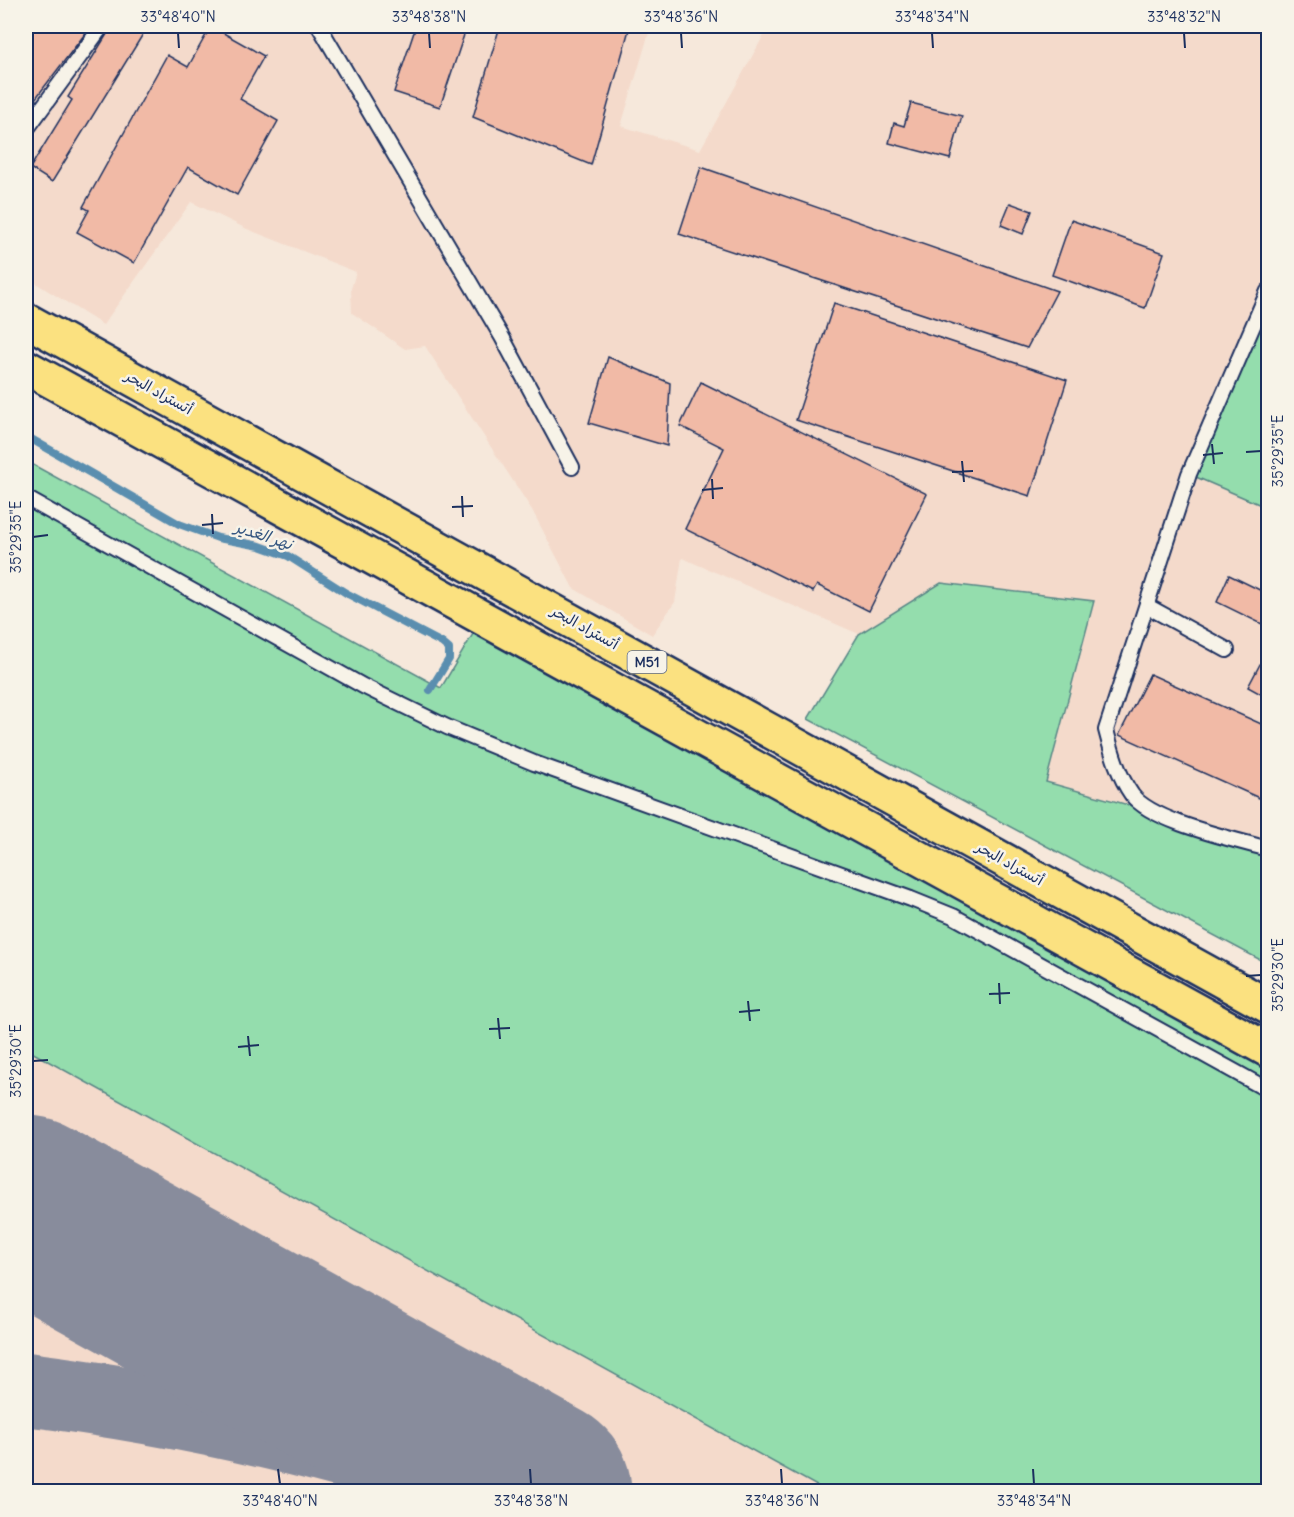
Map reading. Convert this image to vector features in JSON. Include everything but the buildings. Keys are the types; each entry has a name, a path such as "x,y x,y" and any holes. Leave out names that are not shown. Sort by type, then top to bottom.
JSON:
{"highway":[{"name":"أتستراد البحر","path":"26,320 1269,1006"},
{"name":"M51","path":"26,367 1269,1050"}],"lane":[{"path":"26,130 102,26"},
{"path":"319,26 502,337 572,467"},
{"path":"1269,291 1189,474 1106,730 1115,764 1133,796 1165,818 1269,849"},
{"path":"26,498 363,686 436,722 534,763 911,899 952,916 1269,1090"},
{"path":"1147,606 1227,650"}],"shaded area":[{"path":"26,26 651,26 621,126 700,150 769,26 1268,26 1268,291 1190,473 1268,508 1268,844 1046,782 1094,601 941,583 859,634 682,558 675,602 652,635 573,588 532,510 425,346 405,349 352,313 351,289 356,272 247,229 191,202 103,325 26,277"},
{"path":"26,484 1268,1491 26,1491"}],"green space":[{"path":"1268,291 1268,508 1189,474"},
{"path":"26,461 441,688 483,617 1268,1052 1268,1491 826,1491 26,1049"},
{"path":"941,583 1094,601 1046,782 1268,844 1268,964 808,719 859,634"}],"waterway":[{"name":"نهر الغدير","path":"26,436 179,524 218,538 260,546 288,556 346,593 442,643 449,649 449,659 430,690"}],"taxiway":[{"path":"26,1389 140,1406 252,1428 363,1457 472,1492"}],"runway":[{"path":"26,1207 540,1492"}]}
